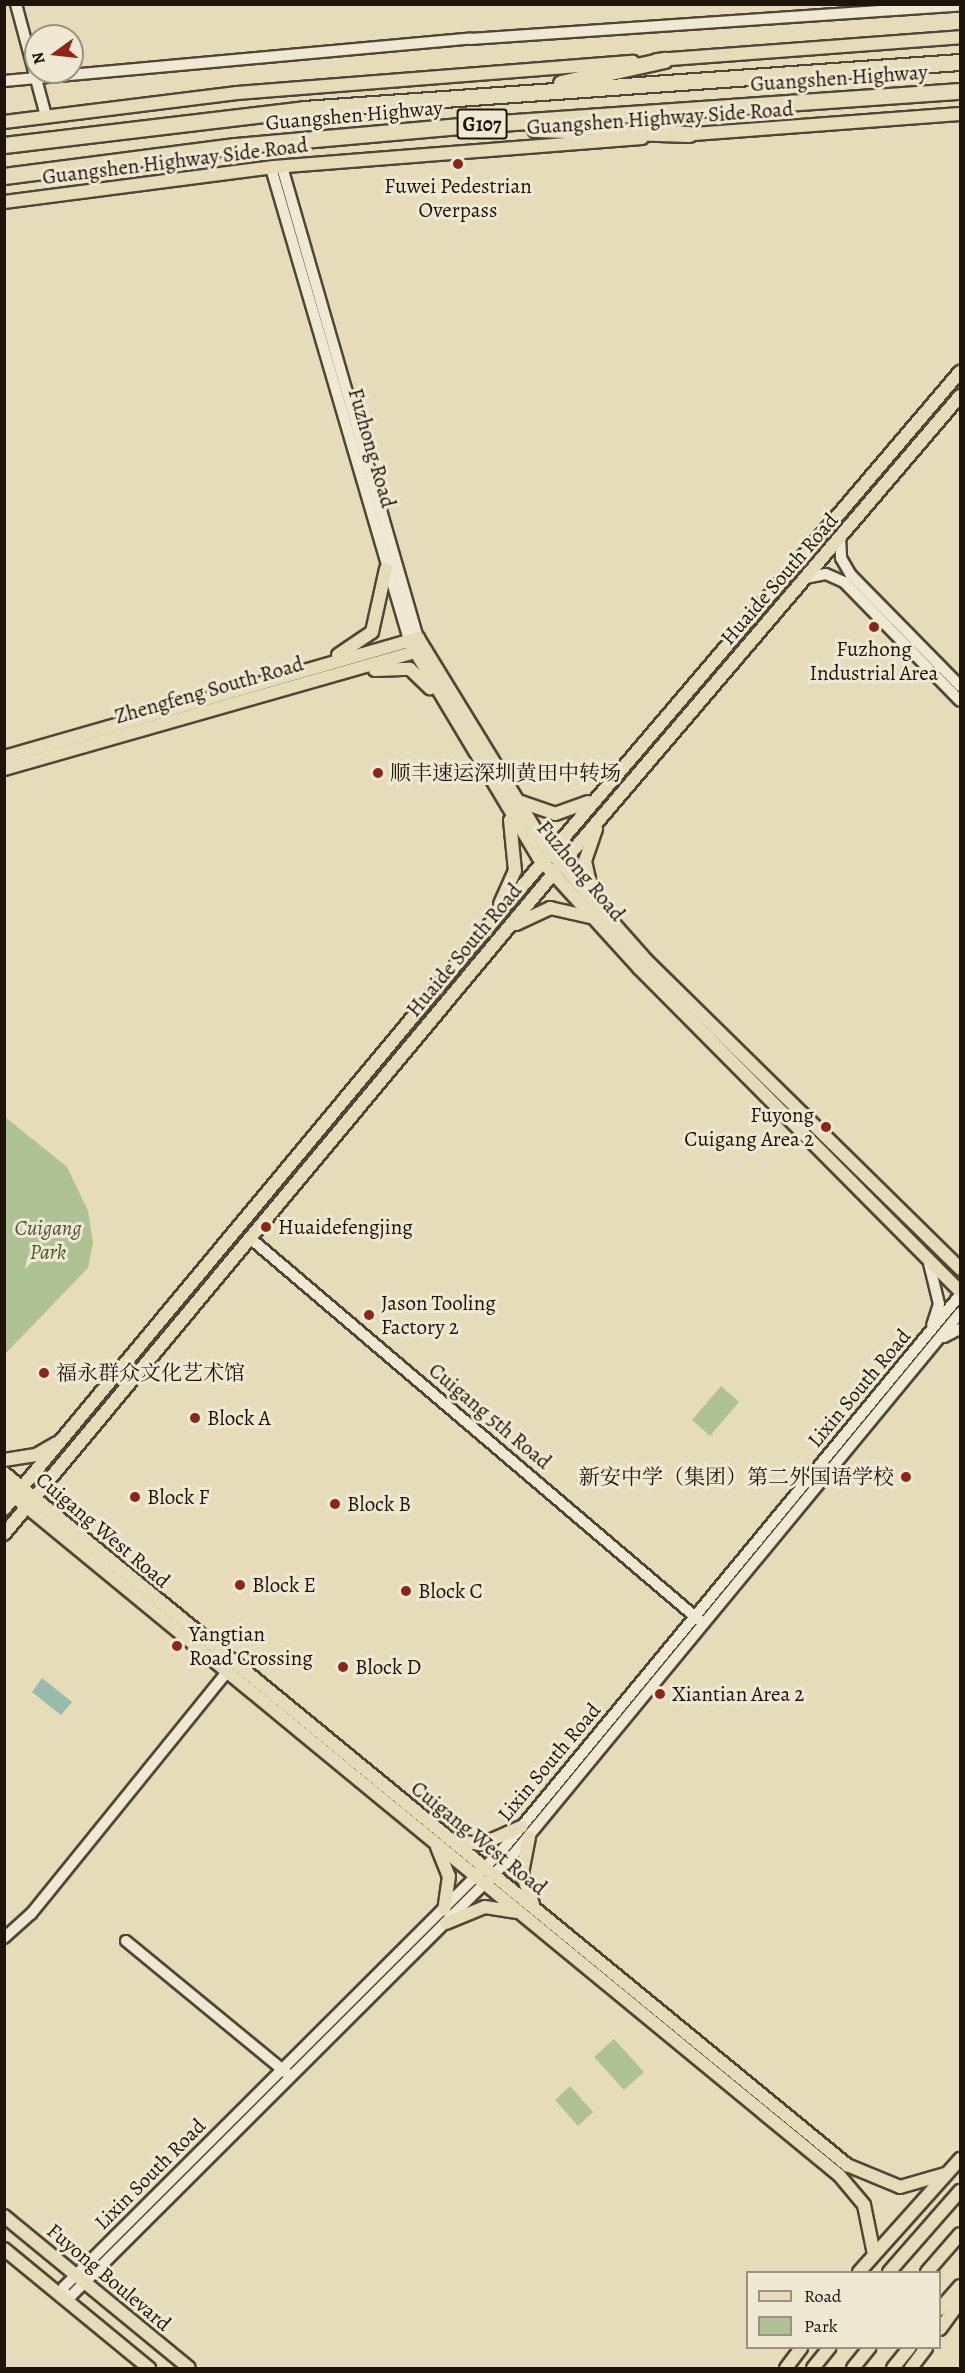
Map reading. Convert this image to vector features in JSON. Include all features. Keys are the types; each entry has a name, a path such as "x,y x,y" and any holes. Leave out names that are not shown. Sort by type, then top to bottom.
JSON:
{"highway":[{"path":"512,93 664,60"},
{"name":"Guangshen Highway","path":"4,145 185,121 512,93 960,62"},
{"name":"Guangshen Highway","path":"4,176 235,146 472,125 960,91"},
{"path":"472,125 689,134"}],"main road":[{"path":"4,122 237,93 960,37"},
{"name":"Guangshen Highway Side Road","path":"4,202 277,167 960,114"},
{"name":"Huaide South Road","path":"941,394 960,366"},
{"name":"Huaide South Road","path":"4,1509 68,1435 546,857 960,372"},
{"name":"Huaide South Road","path":"4,1534 607,809 960,396"},
{"path":"304,671 361,643 372,632 386,569"},
{"name":"Zhengfeng South Road","path":"4,757 304,671 417,645"},
{"name":"Zhengfeng South Road","path":"4,769 263,695 417,645"},
{"name":"Fuzhong Road","path":"417,645 446,705 508,810 557,869 593,918 960,1293"},
{"name":"Fuzhong Road","path":"417,645 515,799 546,857"},
{"path":"263,695 286,696 400,667 410,669 446,705"},
{"path":"515,799 529,809 555,814 576,809 605,788"},
{"path":"596,903 585,861 607,809"},
{"path":"491,923 515,871 508,810"},
{"name":"Fuzhong Road","path":"557,869 596,903 662,975 960,1269"},
{"path":"499,938 543,909 593,918"},
{"path":"4,1460 36,1455 68,1435"},
{"name":"Cuigang West Road","path":"4,1473 31,1503 227,1672 433,1841 536,1910 862,2175 900,2187 945,2174"},
{"name":"Cuigang West Road","path":"4,1488 19,1492"},
{"name":"Cuigang West Road","path":"31,1503 449,1839 523,1916 839,2175 864,2205 874,2254"},
{"path":"449,1839 482,1844 525,1832 522,1874 536,1910"},
{"path":"433,1841 449,1876 445,1916 485,1907 523,1916"},
{"path":"860,2271 960,2159"},
{"path":"890,2271 960,2191"},
{"name":"Fuyong Boulevard","path":"5,2218 189,2368"},
{"path":"928,2271 960,2234"},
{"path":"4,2249 150,2368"},
{"path":"941,2307 960,2286"},
{"path":"941,2326 960,2301"},
{"path":"786,2368 800,2349"},
{"path":"813,2368 828,2349"},
{"path":"853,2368 868,2349"},
{"path":"893,2368 908,2349"},
{"path":"911,2368 926,2349"}],"street":[{"path":"16,4 24,35"},
{"path":"84,73 470,39 960,6"},
{"path":"4,81 24,78"},
{"path":"37,84 46,116"},
{"name":"Fuzhong Road","path":"277,167 386,569 417,645"},
{"name":"Fuzhong Road","path":"277,167 417,645"},
{"path":"840,537 841,558 851,575 960,686"},
{"path":"806,578 826,574 844,582 960,701"},
{"name":"Cuigang 5th Road","path":"250,1238 700,1620"},
{"path":"916,1246 938,1283 939,1304 922,1342"},
{"path":"945,1254 960,1260"},
{"name":"Lixin South Road","path":"700,1620 960,1293"},
{"name":"Lixin South Road","path":"62,2296 72,2295 80,2279 485,1876 525,1832 700,1620 960,1313"},
{"path":"928,1352 960,1329"},
{"path":"4,1938 31,1914 227,1672"},
{"path":"126,1941 287,2073"}],"green space":[{"name":"Cuigang Park","path":"5,1117 67,1167 88,1211 93,1243 88,1268 5,1354"},
{"path":"721,1386 739,1402 710,1436 692,1420"},
{"path":"614,2039 644,2072 624,2090 594,2057"},
{"path":"570,2086 593,2112 578,2126 555,2100"}],"shaded area":[{"path":"42,1678 72,1702 61,1715 32,1692"}],"place":[{"name":"Fuwei Pedestrian Overpass","path":"458,164"},
{"name":"Fuzhong Industrial Area","path":"874,627"},
{"name":"顺丰速运深圳黄田中转场","path":"378,773"},
{"name":"Fuyong Cuigang Area 2","path":"826,1127"},
{"name":"Huaidefengjing","path":"266,1227"},
{"name":"Jason Tooling Factory 2","path":"369,1315"},
{"name":"福永群众文化艺术馆","path":"44,1373"},
{"name":"Block A","path":"195,1418"},
{"name":"新安中学（集团）第二外国语学校","path":"906,1477"},
{"name":"Block F","path":"135,1497"},
{"name":"Block B","path":"335,1504"},
{"name":"Block E","path":"240,1585"},
{"name":"Block C","path":"406,1591"},
{"name":"Yangtian Road Crossing","path":"177,1646"},
{"name":"Block D","path":"343,1667"},
{"name":"Xiantian Area 2","path":"660,1694"}]}
